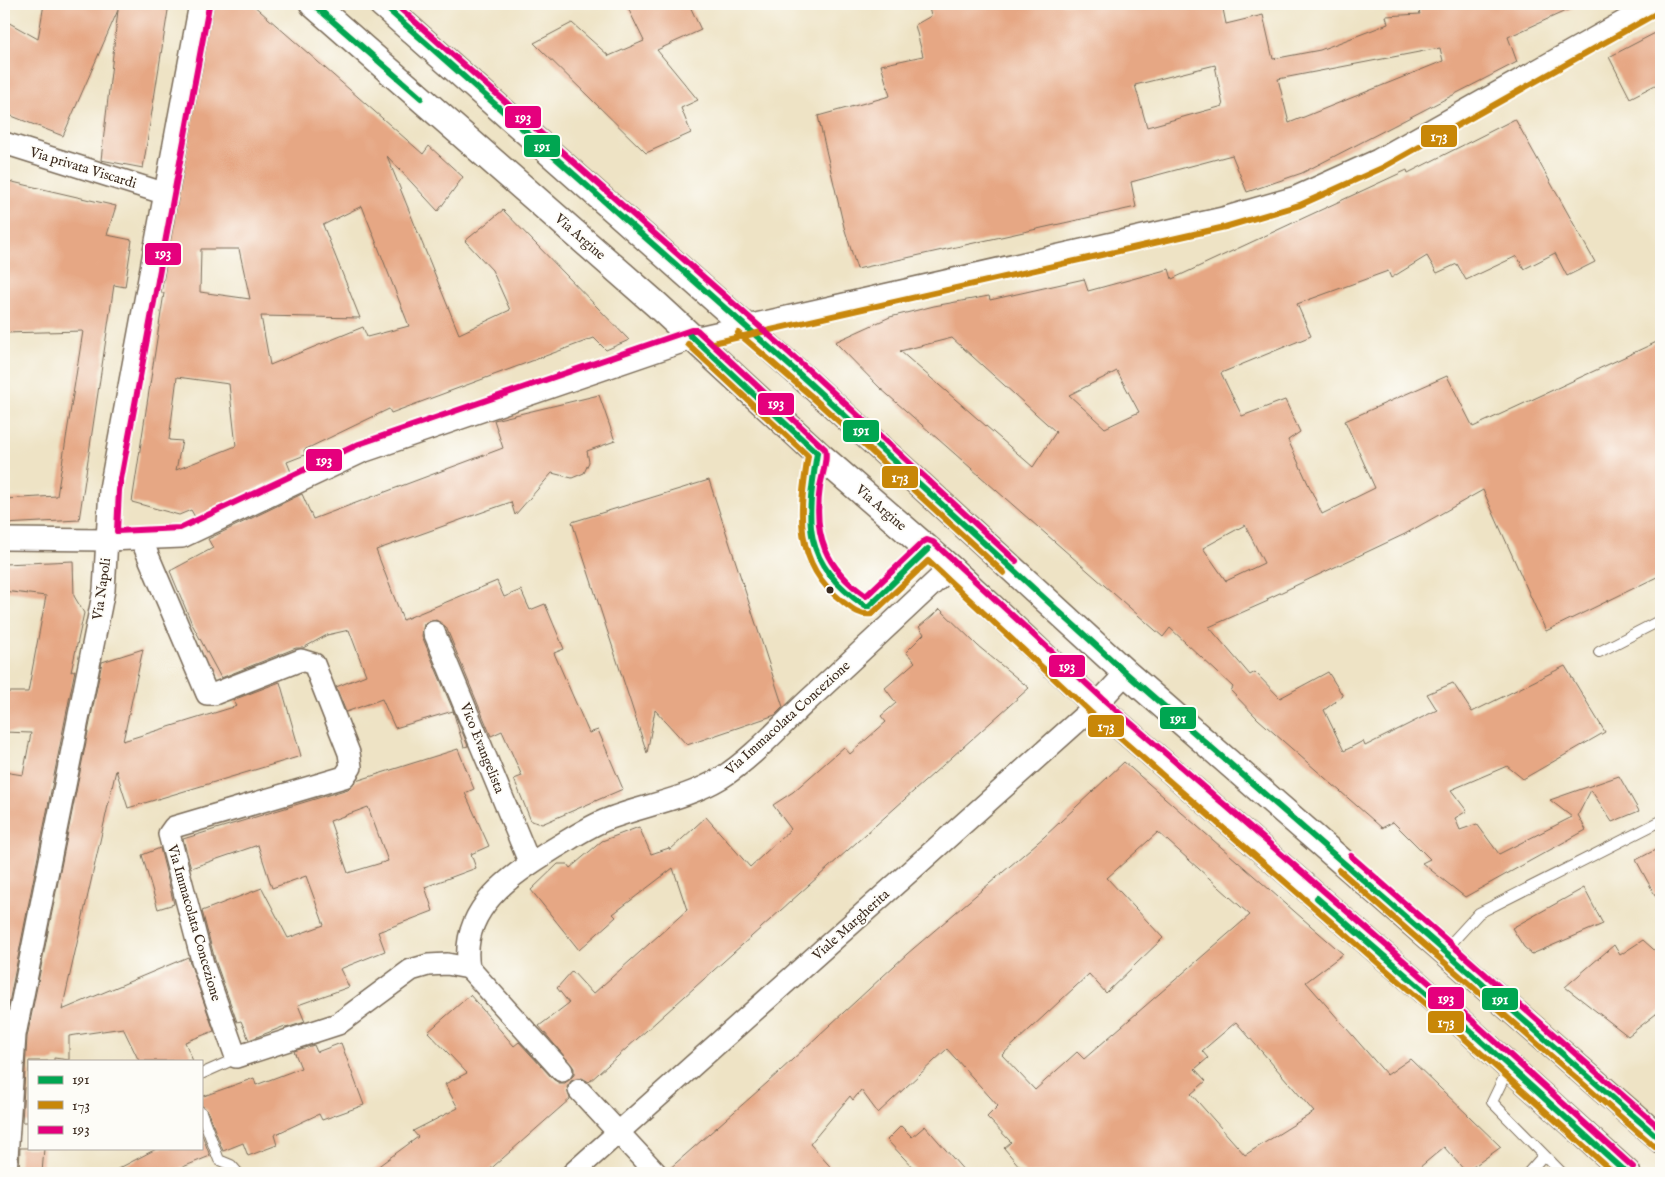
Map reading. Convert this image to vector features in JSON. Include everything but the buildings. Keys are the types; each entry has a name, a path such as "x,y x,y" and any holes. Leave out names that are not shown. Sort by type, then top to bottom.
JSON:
{"street":[{"name":"Via Napoli","path":"6,1173 16,1035 104,590 110,489 163,193 200,4"},
{"name":"Via Argine","path":"313,4 694,338 817,454 950,568 1096,705 1509,1066 1627,1173"},
{"path":"382,4 816,388 1126,672 1661,1140"},
{"path":"4,539 108,540 182,537 362,452 694,338 1223,218 1296,197 1378,160 1655,4"},
{"name":"Via privata Viscardi","path":"4,143 163,193"},
{"name":"Via Immacolata Concezione","path":"141,539 207,694 214,694 301,660 314,664 349,753 351,767 344,777 174,827 169,834 203,964 238,1058"},
{"name":"Via Immacolata Concezione","path":"469,968 466,952 469,934 482,907 507,881 590,826 606,819 678,798 722,778 760,746 950,568"},
{"name":"Vico Evangelista","path":"434,632 530,864"},
{"name":"Viale Margherita","path":"574,1173 1096,705 1126,672"},
{"path":"238,1058 338,1024 411,970 428,965 447,964 469,968 562,1071"},
{"path":"579,1090 656,1173"}],"lane":[{"path":"817,454 807,518 811,543 835,583 865,606 869,606 928,549"},
{"path":"1599,652 1661,620"},
{"path":"1445,950 1479,914 1661,821"},
{"path":"202,1074 238,1058"},
{"path":"1509,1066 1492,1102 1543,1156 1562,1173"},
{"path":"202,1115 219,1160 231,1165 238,1173"},
{"path":"1528,1173 1543,1156"}],"transit line":[{"name":"191","path":"313,4 421,98"},
{"name":"191","path":"382,4 806,380 1126,673 1661,1140"},
{"name":"193","path":"395,4 812,373 1016,561"},
{"name":"193","path":"209,6 119,490 117,531 180,528 359,444 691,330 697,330 825,449 825,462 818,504 818,520 825,549 832,562 852,585 866,596 923,542 927,540 933,542 1102,698 1466,1015 1633,1167"},
{"name":"173","path":"713,343 1225,227 1300,205 1382,168 1659,12"},
{"name":"173","path":"738,333 810,395 1004,573"},
{"name":"191","path":"689,334 817,453"},
{"name":"173","path":"688,344 808,456 802,516 807,553 815,570 826,586 842,601 860,613 872,614 928,561 1090,712 1454,1029 1614,1173"},
{"name":"191","path":"817,453 810,521 813,539 819,557 829,573 844,590 865,606 869,606 928,549"},
{"name":"193","path":"1351,856 1661,1129"},
{"name":"173","path":"1339,870 1655,1147"},
{"name":"191","path":"1317,898 1460,1022 1627,1173"}]}
